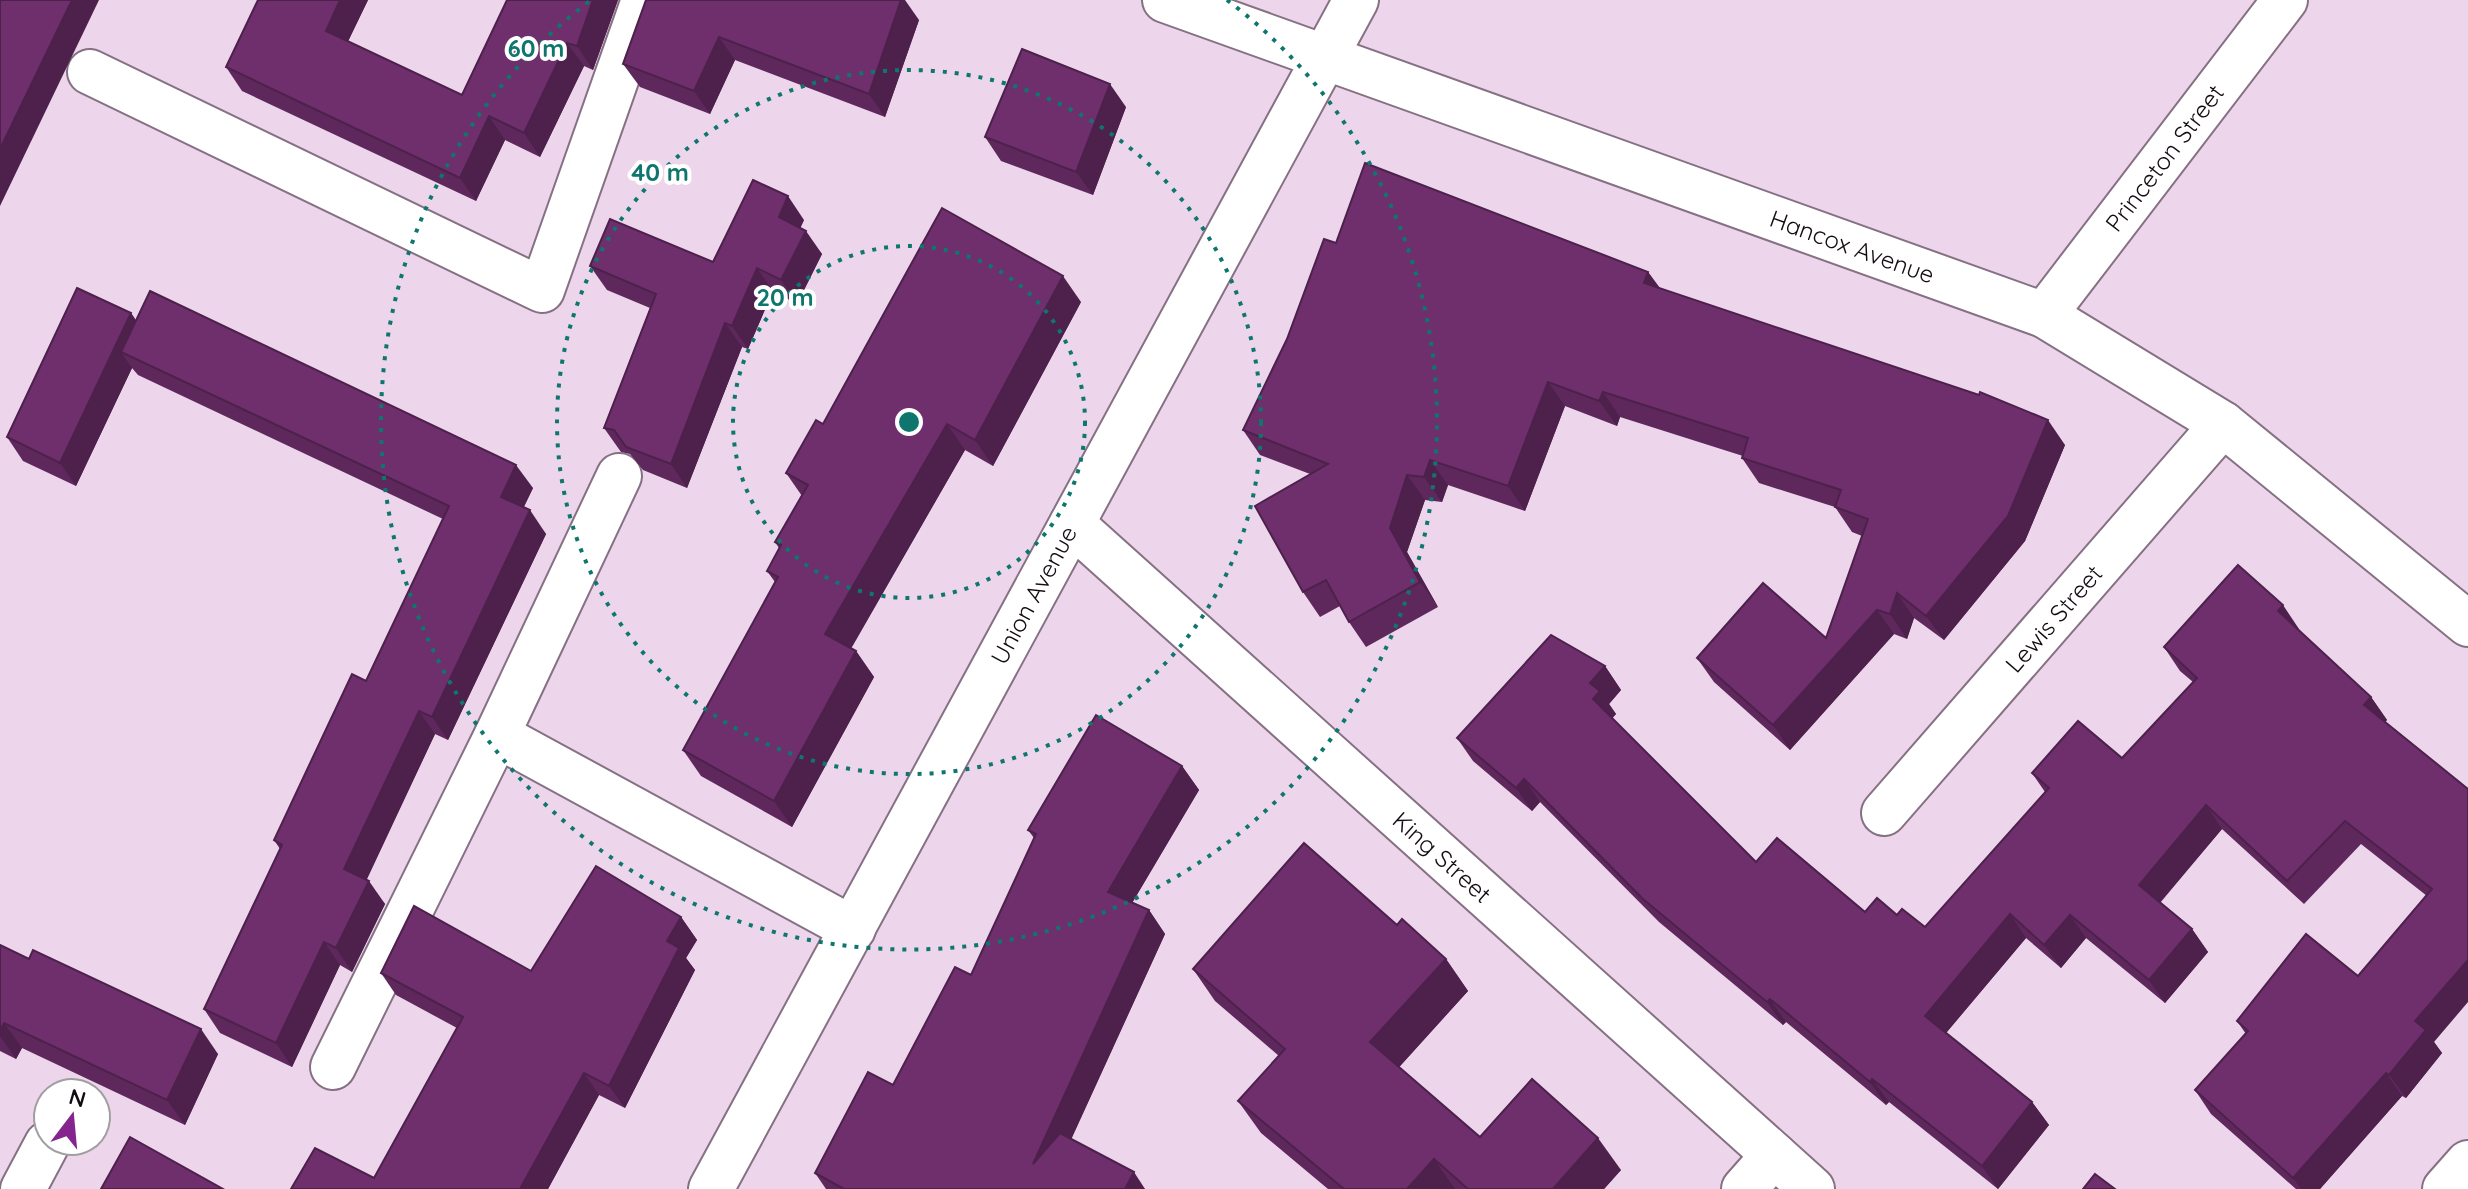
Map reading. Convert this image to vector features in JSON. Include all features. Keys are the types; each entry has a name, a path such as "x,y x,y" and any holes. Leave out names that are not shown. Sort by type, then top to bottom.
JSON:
{"street":[{"path":"90,72 542,290 644,0"},
{"name":"Hancox Avenue","path":"1165,0 2044,315 2223,424 2468,624"},
{"name":"Union Avenue","path":"711,1189 1356,0"},
{"name":"Princeton Street","path":"2044,315 2285,0"},
{"name":"Lewis Street","path":"1884,813 2223,424"},
{"path":"333,1067 497,735 619,476"},
{"name":"King Street","path":"1072,524 1812,1189"},
{"path":"497,735 853,929"},
{"path":"1744,1189 1774,1155"},
{"path":"23,1189 40,1157"},
{"path":"2445,1189 2468,1163"}],"building":[{"path":"0,0 72,0 0,149"},
{"path":"258,0 340,0 326,31 462,95 507,0 593,0 577,46 567,43 524,133 489,116 460,178 226,67"},
{"path":"646,0 901,0 869,94 719,37 694,91 623,64"},
{"path":"1022,49 1110,84 1076,172 985,137"},
{"path":"1365,163 1648,272 1644,283 1979,395 1980,392 2048,420 2008,516 1926,616 1897,593 1890,614 1877,610 1773,725 1697,658 1763,583 1826,638 1868,519 1835,507 1841,490 1742,458 1748,438 1603,392 1599,401 1548,382 1508,486 1430,460 1424,477 1407,475 1390,528 1420,582 1349,622 1326,580 1303,592 1255,506 1328,464 1243,430 1287,339 1324,239 1336,243"},
{"path":"753,180 788,196 779,217 806,231 781,280 757,268 732,326 725,323 671,464 626,447 614,430 604,428 656,294 590,266 610,219 713,262"},
{"path":"942,208 1063,276 975,440 947,424 825,634 856,651 774,801 683,750 778,577 767,571 781,545 775,542 808,485 786,473 816,420 823,424"},
{"path":"77,288 131,313 60,463 7,437"},
{"path":"150,291 516,465 501,497 530,510 432,717 419,711 344,869 369,881 336,948 324,942 276,1043 204,1009 282,845 274,840 352,674 366,681 449,506 121,352"},
{"path":"2238,565 2283,605 2278,611 2371,697 2364,705 2468,789 2468,960 2415,1021 2426,1030 2389,1075 2386,1073 2293,1178 2195,1090 2248,1031 2237,1021 2306,934 2358,976 2432,889 2345,821 2287,881 2206,805 2139,885 2192,929 2149,980 2070,915 2044,945 2010,914 1925,1016 2032,1102 1982,1166 1872,1079 1870,1082 1770,999 1767,1002 1643,899 1524,779 1516,788 1457,738 1551,635 1605,666 1590,683 1600,691 1593,699 1756,862 1777,838 1865,912 1877,898 1897,915 1902,909 1925,927 2049,788 2032,773 2078,721 2122,758 2197,678 2164,647"},
{"path":"1096,715 1182,766 1108,892 1149,910 1033,1164 1060,1133 1134,1172 1125,1189 844,1189 815,1173 868,1072 893,1085 955,967 971,975 1036,834 1028,830"},
{"path":"1304,843 1397,925 1402,919 1446,959 1370,1042 1480,1137 1532,1079 1598,1138 1553,1189 1468,1189 1434,1159 1407,1189 1344,1189 1238,1101 1285,1049 1193,969"},
{"path":"596,866 681,917 667,941 679,948 609,1086 584,1073 520,1189 291,1189 315,1148 374,1178 463,1017 381,973 414,906 531,971"},
{"path":"0,945 29,959 33,950 201,1029 167,1100 4,1023 0,1031"},
{"path":"130,1137 223,1189 101,1189"},
{"path":"2095,1174 2115,1189 2083,1189"}]}
